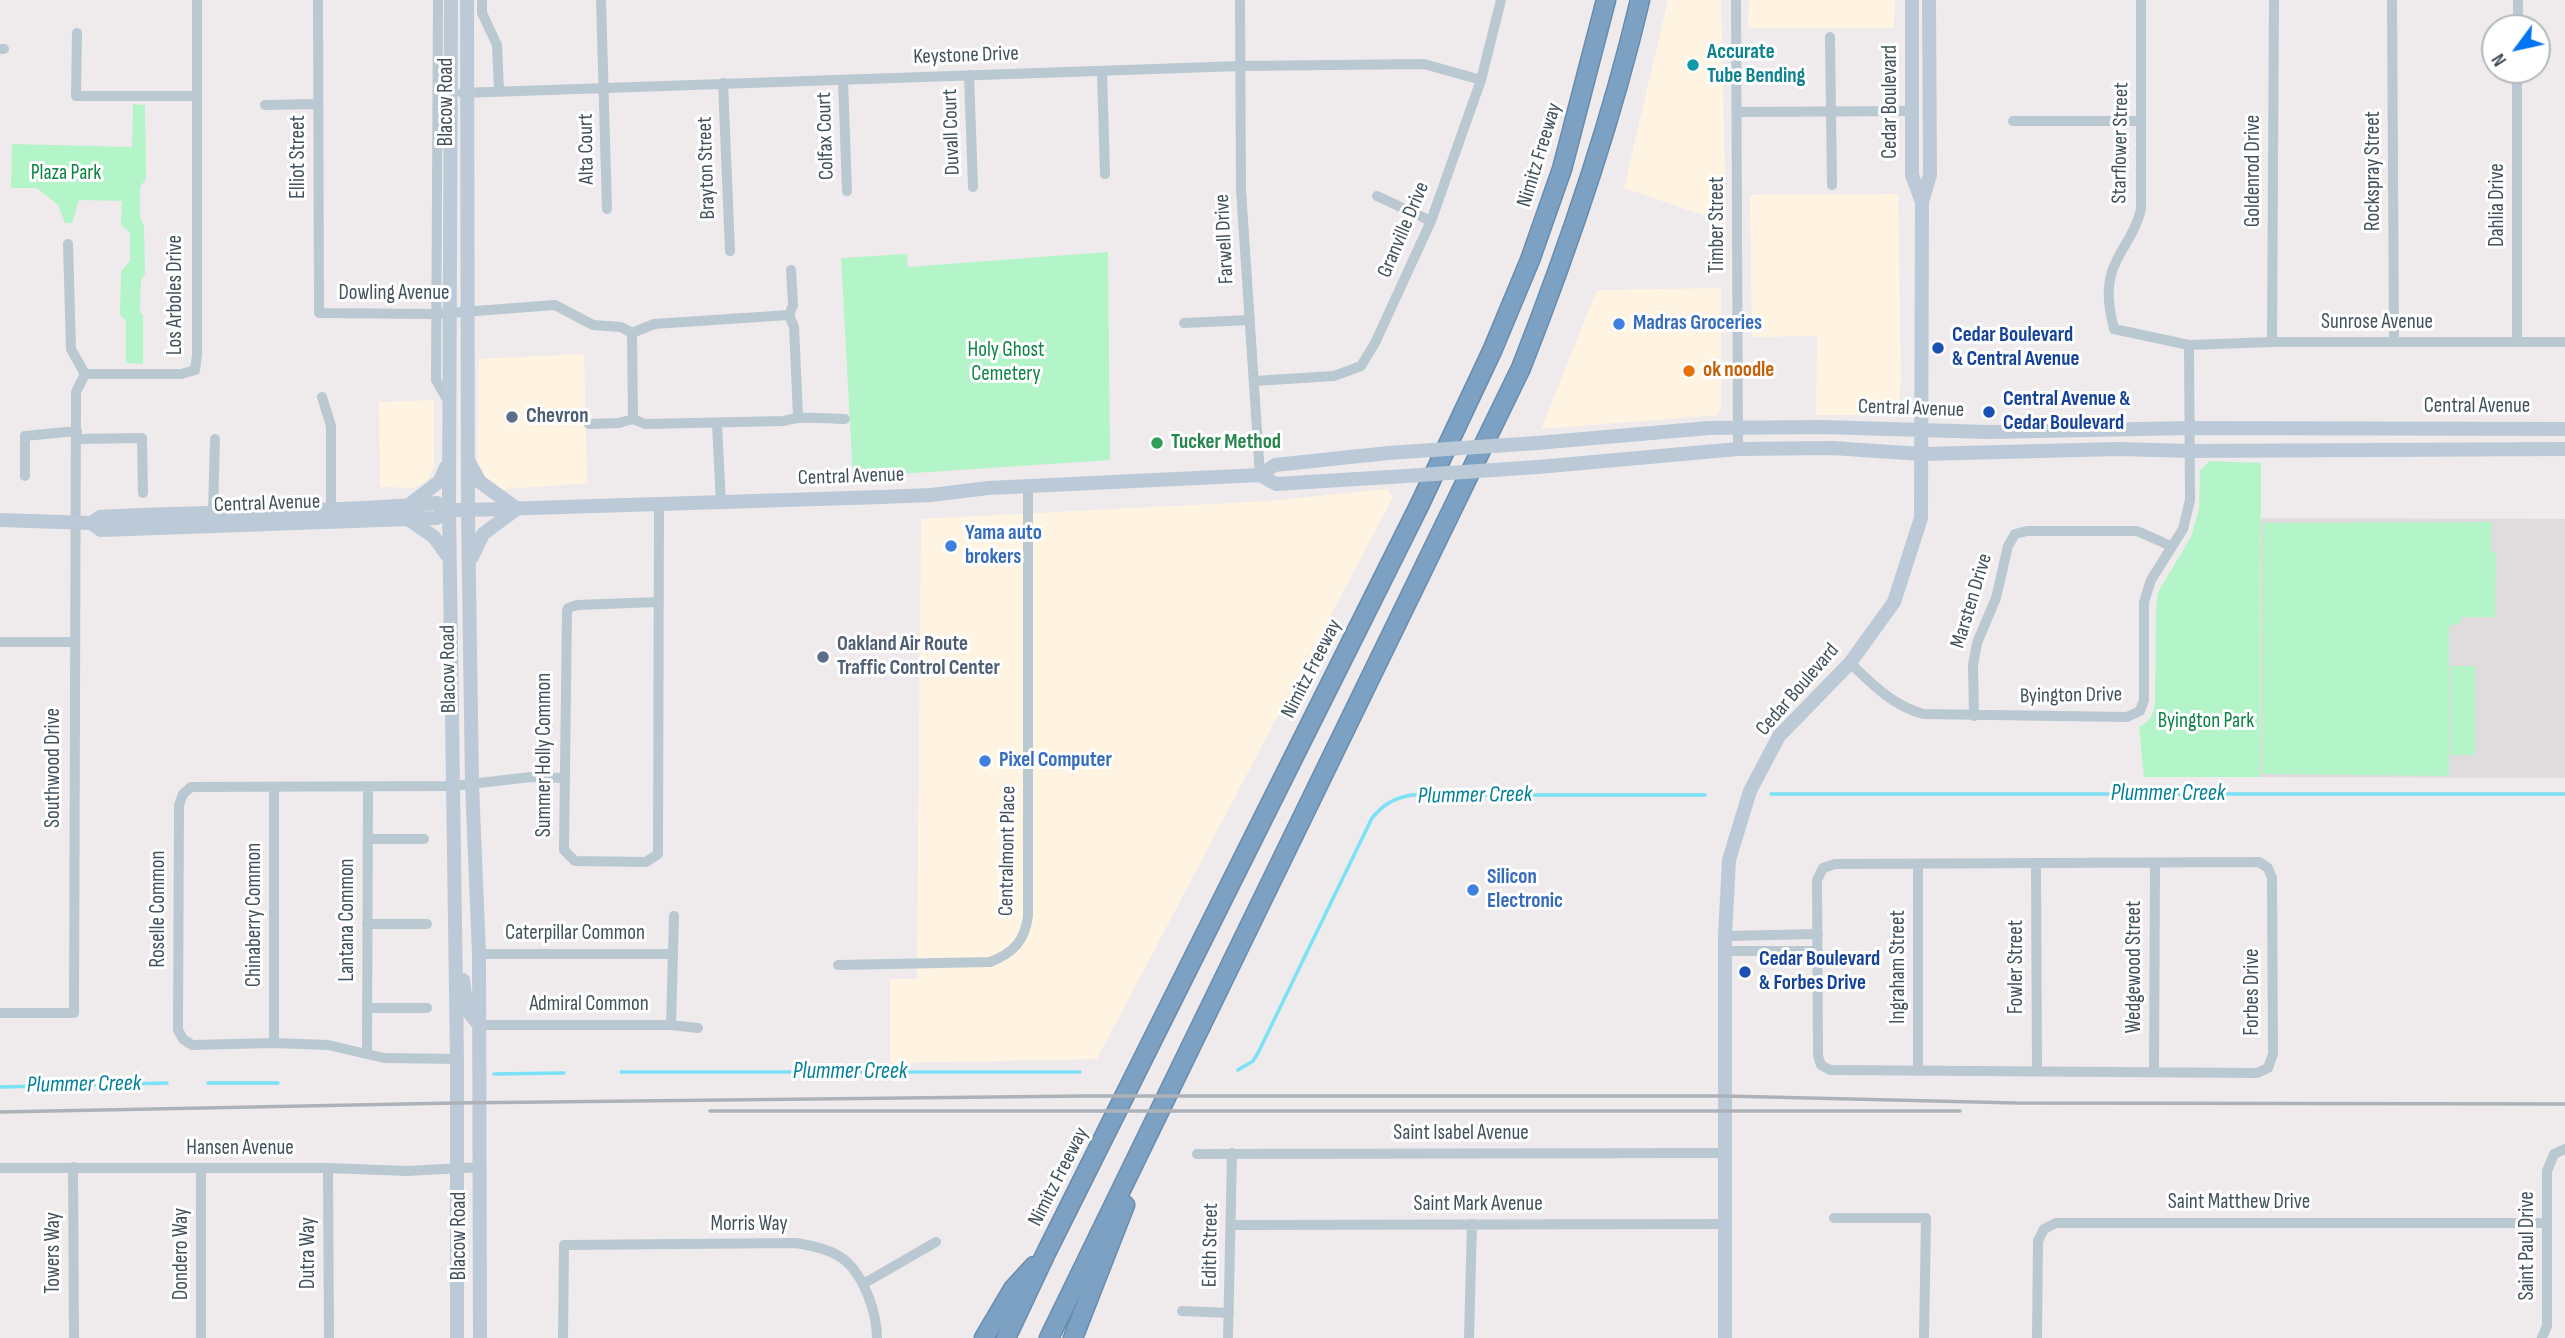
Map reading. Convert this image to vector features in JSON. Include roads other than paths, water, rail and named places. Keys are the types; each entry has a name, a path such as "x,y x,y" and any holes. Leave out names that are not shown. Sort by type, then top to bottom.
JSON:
{"highway":[{"name":"Nimitz Freeway","path":"1006,1338 1413,518 1492,351 1530,260 1562,169 1606,0"},
{"path":"1049,1338 1521,368 1591,179 1619,86 1640,0"},
{"path":"1073,1338 1171,1084"},
{"path":"984,1338 1013,1289 1046,1253"}],"main road":[{"name":"Blacow Road","path":"451,0 443,314 449,462 446,510 457,1059 457,1338"},
{"name":"Blacow Road","path":"467,0 468,510 472,784 479,954 480,1338"},
{"name":"Cedar Boulevard","path":"1912,0 1912,175 1922,202"},
{"name":"Cedar Boulevard","path":"1726,1338 1725,944 1730,860 1750,791 1780,736 1850,663 1894,602 1921,518 1922,202 1930,175 1929,0"},
{"name":"Central Avenue","path":"0,520 84,523 101,530 407,513 437,503 446,510 468,510 894,497 1028,485 1260,475 1275,465 1388,453 1709,428 1822,427 1923,432 2190,428 2565,429"},
{"name":"Central Avenue","path":"1260,475 1276,484 1538,467 1738,449 1832,448 1922,454 2118,449 2190,452 2565,449"},
{"path":"449,462 440,481 407,513 434,537 449,558"},
{"path":"468,462 484,485 518,508 483,534 469,565"},
{"name":"Central Avenue","path":"84,523 100,517 214,511 331,508 407,513"},
{"path":"455,959 463,981 467,1010 479,1025"}],"street":[{"name":"Los Arboles Drive","path":"85,374 181,374 195,370 197,0"},
{"name":"Elliot Street","path":"318,0 319,313"},
{"name":"Blacow Road","path":"438,0 443,314"},
{"path":"482,0 482,13 497,45 499,91"},
{"name":"Alta Court","path":"601,0 607,209"},
{"name":"Farwell Drive","path":"1240,0 1241,190 1260,475"},
{"name":"Granville Drive","path":"1255,381 1334,376 1361,366 1376,344 1432,221 1481,80 1501,0"},
{"name":"Timber Street","path":"1736,0 1738,449"},
{"name":"Starflower Street","path":"2141,0 2141,209 2136,228 2111,274 2109,305 2114,329 2189,345"},
{"name":"Goldenrod Drive","path":"2272,342 2274,0"},
{"name":"Rockspray Street","path":"2392,0 2394,342"},
{"path":"77,33 76,96 196,96"},
{"path":"1830,37 1832,184"},
{"name":"Keystone Drive","path":"450,93 1240,66 1424,64 1481,80"},
{"path":"1102,71 1105,174"},
{"name":"Duvall Court","path":"969,75 973,187"},
{"name":"Colfax Court","path":"843,80 847,191"},
{"name":"Brayton Street","path":"723,83 730,251"},
{"name":"Dahlia Drive","path":"2517,84 2517,341"},
{"path":"265,105 318,104"},
{"path":"1737,112 1912,111"},
{"path":"2013,121 2141,121"},
{"path":"1377,197 1432,221"},
{"path":"68,244 71,349 85,374 76,392 84,523"},
{"path":"791,270 793,305 789,315 794,327 798,416"},
{"name":"Dowling Avenue","path":"319,313 443,314 555,305 593,326 621,327 632,333"},
{"path":"633,419 632,333 654,324 789,315"},
{"path":"1184,323 1249,320"},
{"name":"Sunrose Avenue","path":"2189,345 2272,342 2565,342"},
{"path":"2189,345 2190,428"},
{"path":"322,397 331,426 331,508"},
{"path":"589,424 619,423 633,419 645,424 717,424 784,421 798,416 810,420 845,419"},
{"path":"717,424 721,503"},
{"name":"Byington Drive","path":"1850,663 1886,698 1905,709 1923,714 2127,717 2140,711 2144,700 2144,602 2151,580 2183,528 2190,500 2190,428"},
{"path":"25,476 25,436 142,438 143,493"},
{"path":"214,511 215,439"},
{"name":"Centralmont Place","path":"838,965 990,962 1011,951 1026,932 1028,485"},
{"name":"Summer Holly Common","path":"658,602 577,605 568,608 565,636 564,850 575,862 646,862 658,854 659,505"},
{"name":"Southwood Drive","path":"0,1013 74,1013 74,642 84,523"},
{"name":"Marsten Drive","path":"1974,716 1973,665 1977,643 1996,598 2008,545 2015,534 2027,531 2137,531 2171,546"},
{"path":"0,642 74,642"},
{"name":"Roselle Common","path":"457,1059 384,1058 328,1045 192,1045 183,1040 178,1030 179,805 183,794 191,787 453,786 531,777 564,778"},
{"name":"Chinaberry Common","path":"274,786 274,1043"},
{"name":"Lantana Common","path":"367,1054 368,787"},
{"path":"368,839 424,839"},
{"name":"Forbes Drive","path":"2259,862 2268,868 2272,878 2273,1054 2268,1068 2257,1073 1918,1071 1830,1070 1821,1065 1818,1056 1818,880 1823,868 1836,864 2036,863 2259,862"},
{"name":"Fowler Street","path":"2036,863 2037,1071"},
{"name":"Wedgewood Street","path":"2154,1072 2155,863"},
{"name":"Ingraham Street","path":"1918,864 1918,1071"},
{"path":"671,1024 674,916"},
{"path":"367,924 428,924"},
{"path":"1725,944 1818,934"},
{"path":"1725,944 1818,951"},
{"name":"Caterpillar Common","path":"479,954 672,954"},
{"path":"367,1008 427,1008"},
{"name":"Admiral Common","path":"479,1025 671,1024 698,1028"},
{"name":"Saint Paul Drive","path":"2542,1338 2547,1326 2547,1171 2554,1154 2565,1149"},
{"name":"Edith Street","path":"1228,1338 1232,1153"},
{"name":"Saint Isabel Avenue","path":"1197,1154 1725,1153"},
{"name":"Hansen Avenue","path":"0,1167 328,1168 407,1171 481,1167"},
{"name":"Towers Way","path":"73,1167 74,1338"},
{"name":"Dutra Way","path":"328,1168 329,1338"},
{"name":"Dondero Way","path":"201,1169 201,1338"},
{"path":"1834,1218 1926,1218 1924,1338"},
{"name":"Saint Matthew Drive","path":"2038,1338 2038,1241 2044,1229 2056,1223 2547,1223"},
{"path":"1469,1338 1472,1224"},
{"name":"Saint Mark Avenue","path":"1231,1225 1726,1224"},
{"path":"863,1284 936,1242"},
{"name":"Morris Way","path":"562,1338 564,1245 796,1243 821,1248 847,1262 863,1284 877,1338"},
{"path":"1182,1311 1228,1313"}],"waterway":[{"name":"Plummer Creek","path":"1771,794 2565,794"},
{"name":"Plummer Creek","path":"1238,1070 1253,1061 1258,1053 1372,818 1390,802 1412,795 1705,795"},
{"name":"Plummer Creek","path":"621,1072 1080,1072"},
{"name":"Plummer Creek","path":"494,1074 564,1073"},
{"name":"Plummer Creek","path":"0,1087 167,1083"},
{"name":"Plummer Creek","path":"208,1083 278,1083"}],"railway":[{"path":"0,1112 455,1103 1083,1096 1725,1096 2017,1103 2565,1104"},
{"path":"710,1111 1960,1111"}],"place":[{"name":"Accurate Tube Bending","path":"1693,65"},
{"name":"Madras Groceries","path":"1619,324"},
{"name":"Cedar Boulevard & Central Avenue","path":"1938,348"},
{"name":"ok noodle","path":"1689,371"},
{"name":"Central Avenue & Cedar Boulevard","path":"1989,412"},
{"name":"Chevron","path":"512,417"},
{"name":"Tucker Method","path":"1157,443"},
{"name":"Yama auto brokers","path":"951,546"},
{"name":"Oakland Air Route Traffic Control Center","path":"823,657"},
{"name":"Pixel Computer","path":"985,761"},
{"name":"Silicon Electronic","path":"1473,890"},
{"name":"Cedar Boulevard & Forbes Drive","path":"1745,972"}],"park label":[{"name":"Plaza Park","path":"66,174"},
{"name":"Holy Ghost Cemetery","path":"1006,363"},
{"name":"Byington Park","path":"2206,722"}]}
